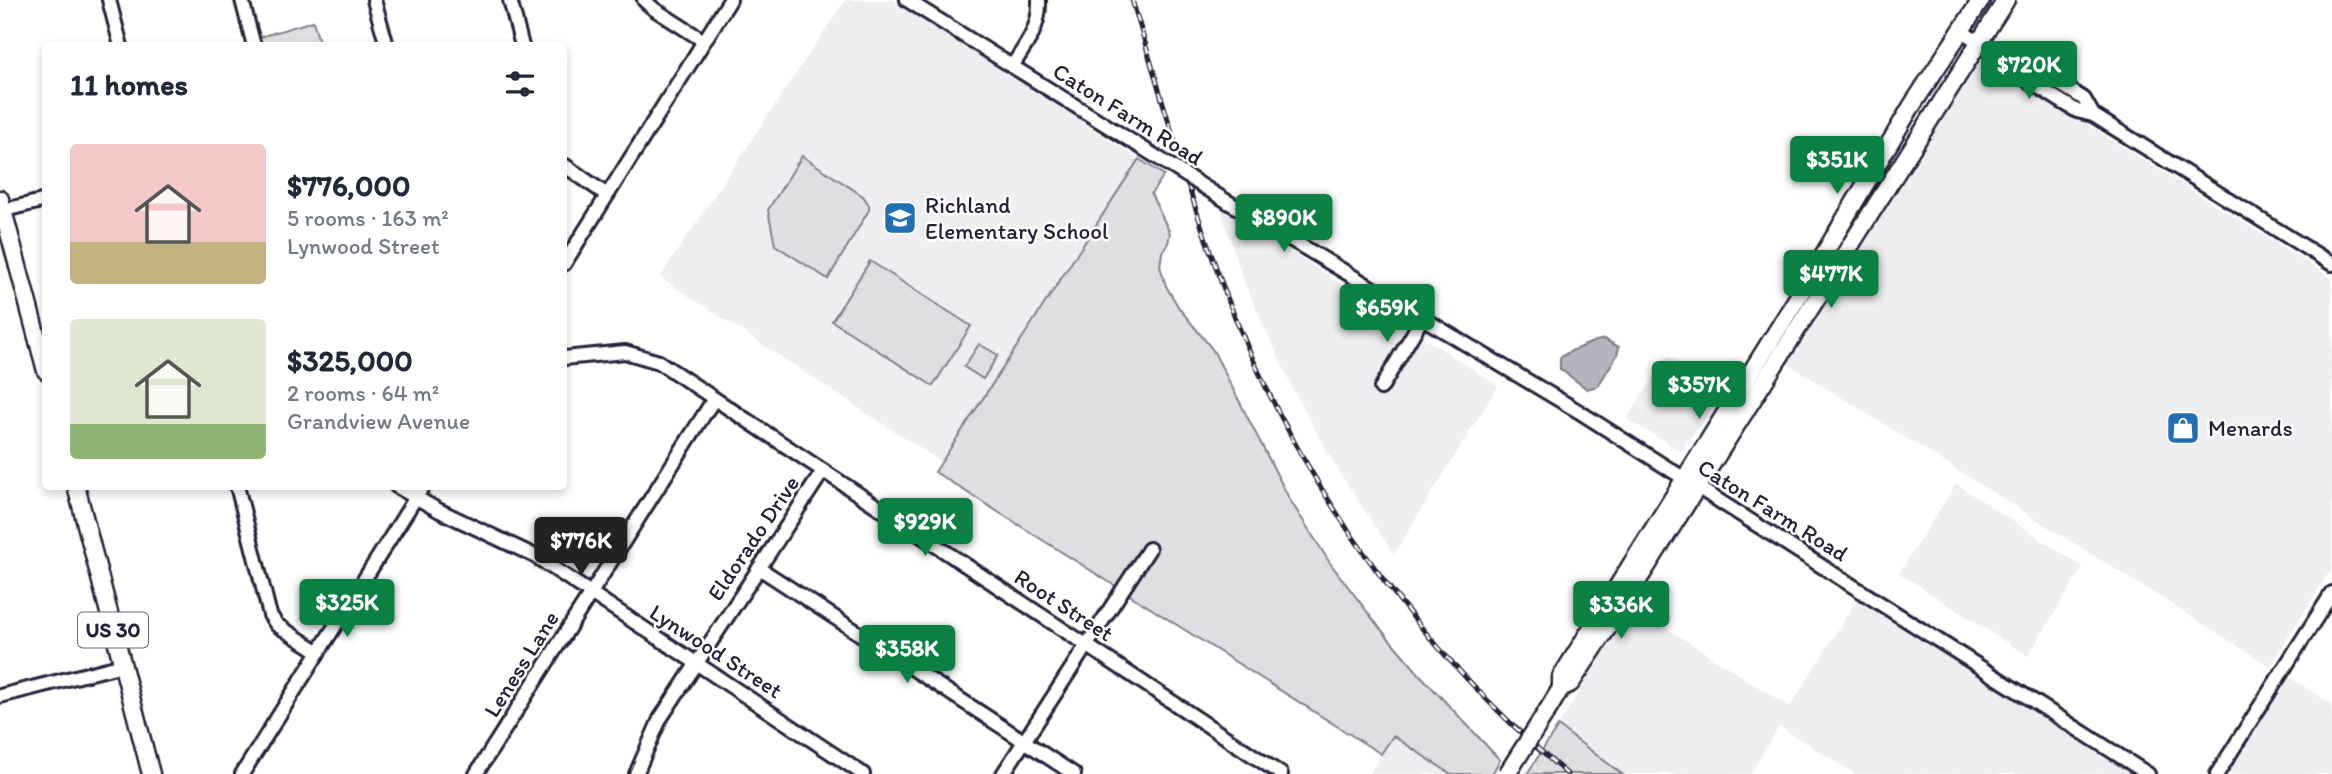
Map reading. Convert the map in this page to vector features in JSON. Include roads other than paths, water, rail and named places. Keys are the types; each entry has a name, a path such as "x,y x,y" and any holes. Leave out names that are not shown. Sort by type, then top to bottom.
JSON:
{"main road":[{"path":"1691,483 1911,107 1981,0"},
{"path":"1507,774 1561,688 1561,677 1986,46 2006,0"},
{"path":"1,207 42,356"},
{"name":"US 30","path":"77,490 151,774"}],"street":[{"path":"109,0 120,42"},
{"path":"242,0 253,42"},
{"path":"374,0 386,42"},
{"path":"510,0 521,42"},
{"path":"644,0 704,41"},
{"path":"567,259 730,0"},
{"name":"Caton Farm Road","path":"907,0 1228,202 1423,317 1691,483 2148,774"},
{"path":"1012,66 1033,35 1039,16 1039,0"},
{"path":"1961,31 1986,46 2007,51 2084,99 2093,115 2332,264"},
{"path":"567,167 607,195"},
{"path":"1,207 42,201"},
{"path":"1381,388 1423,317"},
{"name":"Root Street","path":"567,358 625,352 659,362 1281,774"},
{"name":"Leness Lane","path":"476,774 713,399"},
{"name":"Eldorado Drive","path":"636,774 660,719 823,471"},
{"path":"238,490 270,615 277,625 319,652"},
{"path":"242,774 420,492"},
{"name":"Lynwood Street","path":"420,492 535,556 863,774"},
{"path":"1003,774 1149,549"},
{"path":"759,568 1074,774"},
{"path":"2217,774 2332,593"},
{"path":"0,696 122,665"}],"railway":[{"path":"1132,0 1188,183 1225,292 1254,361 1287,428 1324,493 1365,555 1410,614 1511,724 1567,774"}],"place":[{"name":"Richland Elementary School","path":"900,218"},
{"name":"Menards","path":"2183,428"}]}
